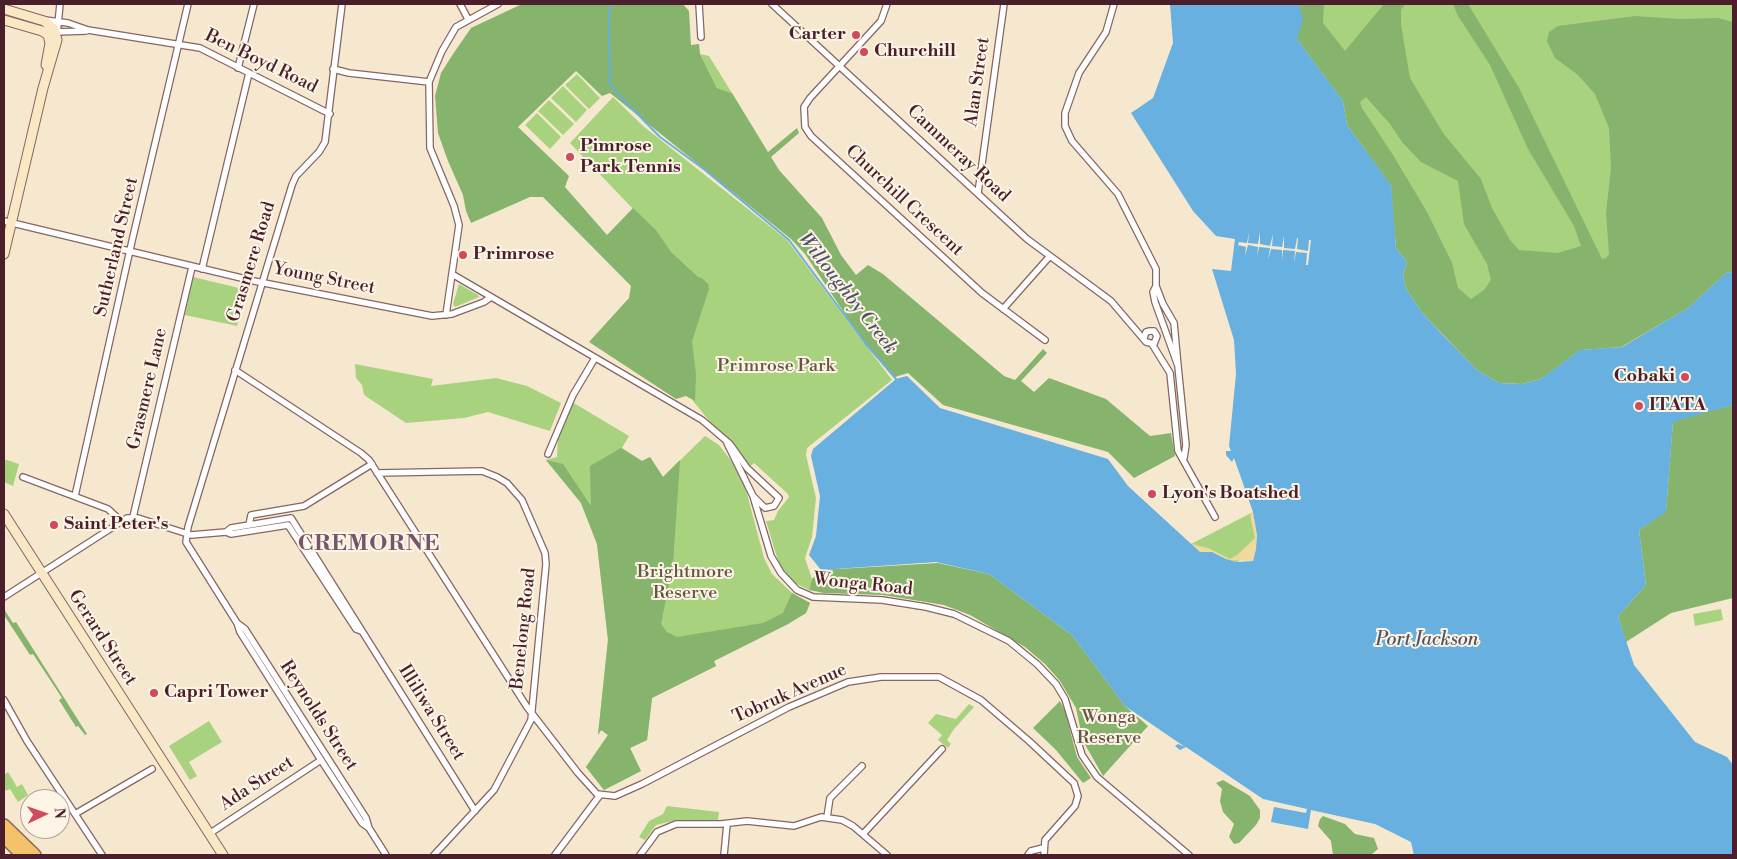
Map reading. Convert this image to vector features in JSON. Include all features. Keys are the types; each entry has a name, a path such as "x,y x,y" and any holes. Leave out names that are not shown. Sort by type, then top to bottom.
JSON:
{"highway":[{"path":"4,825 34,855"},
{"path":"4,838 22,855"}],"main road":[{"name":"Ben Boyd Road","path":"6,9 40,19 50,24 57,35"},
{"path":"4,20 57,35 7,222 4,254"},
{"path":"39,30 46,33 50,41 43,88"},
{"name":"Gerard Street","path":"4,514 223,855"}],"street":[{"path":"57,35 60,4"},
{"name":"Sutherland Street","path":"75,496 129,252 188,4"},
{"path":"238,68 254,4"},
{"name":"Grasmere Road","path":"186,534 292,184 296,176 319,152 325,142 330,114 333,69 342,4"},
{"path":"460,4 468,18"},
{"path":"446,315 458,231 458,217 430,148 429,82 450,35 456,27 468,18 498,4"},
{"path":"699,4 701,37"},
{"name":"Cammeray Road","path":"772,4 1027,239 1111,301 1129,321 1154,337"},
{"path":"840,66 883,18 887,4"},
{"name":"Alan Street","path":"978,193 1004,4"},
{"path":"1114,4 1106,32 1079,73 1065,113 1065,126 1072,141 1118,194 1156,269 1156,286 1163,304 1174,323 1186,445 1184,458"},
{"name":"Ben Boyd Road","path":"40,19 58,21 88,30 200,48 330,114"},
{"name":"Ben Boyd Road","path":"57,35 88,30"},
{"name":"Churchill Crescent","path":"840,66 804,107 805,127 810,136 982,293 1045,340"},
{"path":"333,69 429,82"},
{"path":"202,269 249,73"},
{"name":"Young Street","path":"7,222 262,283 421,314 446,315 474,306 491,297"},
{"path":"1003,310 1050,256"},
{"name":"Grasmere Lane","path":"133,517 192,267"},
{"path":"452,274 702,420 730,444 747,468 779,498 774,506 765,508 753,496 727,443"},
{"path":"1154,337 1163,327 1153,292 1156,286"},
{"path":"1160,316 1154,337 1170,373 1178,451 1184,458 1215,517"},
{"path":"1154,337 1168,343 1178,366"},
{"path":"548,454 573,395 596,358"},
{"path":"235,370 361,453 372,464 531,712 578,773 599,794 555,855"},
{"path":"249,525 251,515 304,506 372,464"},
{"name":"Benelong Road","path":"378,473 482,470 506,483 522,500 545,553 546,564 531,720 494,790 434,855"},
{"path":"23,477 108,509 121,521"},
{"name":"Wonga Road","path":"753,496 771,556 781,573 797,590 813,597 882,600 926,607 954,614 1009,641 1037,664 1056,684 1065,699 1082,755 1097,777 1189,855"},
{"path":"4,597 121,521 133,517 186,534"},
{"name":"Illiliwa Street","path":"226,532 231,528 291,518 475,811"},
{"name":"Illiliwa Street","path":"186,534 226,532 231,534 288,525 356,629 361,631"},
{"name":"Reynolds Street","path":"186,534 186,542 190,550 237,623 240,632 362,823 368,828 386,855"},
{"name":"Reynolds Street","path":"237,623 244,629 366,818 368,828"},
{"name":"Tobruk Avenue","path":"599,794 615,796 642,784 789,707 848,682 881,677 939,678 980,700 1029,741 1074,784 1078,796 1075,806 1045,840 1043,852"},
{"path":"4,700 27,740 102,855"},
{"path":"863,834 942,749"},
{"name":"Ada Street","path":"209,834 321,760"},
{"path":"827,817 830,798 862,766"},
{"path":"75,814 152,769"},
{"path":"640,855 651,838 669,826 683,823 727,824 747,821 794,826 827,817 842,820 863,834 887,855"},
{"path":"724,855 727,824"},
{"path":"1028,855 1032,851 1043,852"}],"green space":[{"path":"522,4 683,4 689,11 691,45 699,44 700,54 717,88 732,93 768,152 797,128 799,133 771,157 779,170 822,218 841,255 856,275 868,265 883,274 1004,376 1015,380 1043,349 1047,353 1021,381 1034,392 1049,378 1106,399 1150,436 1171,433 1175,456 1134,478 1108,452 943,405 908,373 895,377 865,344 805,254 791,239 610,93 602,96 576,71 518,127 569,176 565,187 607,235 633,208 656,230 671,252 708,284 709,289 692,341 696,375 695,401 686,396 676,399 589,342 629,298 631,286 543,197 530,197 471,223 466,211 463,195 438,133 435,96 441,73 453,54 471,28"},
{"path":"1299,4 1733,4 1733,273 1727,272 1688,308 1621,347 1580,350 1541,379 1394,235 1391,209 1343,101 1297,39 1302,20"},
{"path":"1299,4 1324,4 1323,23 1345,51 1384,4 1405,4 1401,10 1401,25 1410,78 1443,133 1481,179 1492,208 1510,240 1519,250 1558,253 1581,246 1574,226 1528,149 1490,65 1458,16 1453,4 1468,4 1519,88 1602,259 1606,258 1609,254 1606,213 1611,168 1609,128 1595,94 1578,75 1555,58 1547,41 1549,32 1558,26 1635,16 1680,19 1718,18 1733,22 1733,273 1727,272 1688,308 1621,347 1580,350 1541,379 1522,384 1499,383 1477,370 1424,315 1406,289 1403,275 1407,262 1396,248 1391,185 1347,125 1343,101 1297,39 1302,20","holes":["1366,97 1390,124 1402,142 1421,162 1458,181 1464,224 1487,264 1491,280 1484,290 1471,299 1458,288 1452,263 1427,212 1360,102"]},
{"path":"700,54 709,56 732,93 717,88"},
{"path":"577,74 600,98 589,109 565,85"},
{"path":"563,86 587,110 576,122 551,98"},
{"name":"Primrose Park","path":"613,97 643,126 787,240 892,380 807,448 806,455 816,498 812,537 805,558 812,579 809,590 793,582 779,564 766,521 774,520 778,511 789,497 788,494 754,463 748,468 693,401 690,341 696,277 681,268 635,211 570,143"},
{"path":"549,100 574,124 563,135 538,111"},
{"path":"537,113 561,137 550,149 525,125"},
{"path":"193,277 246,291 237,326 185,315"},
{"path":"459,284 479,297 455,307 453,304"},
{"path":"355,364 433,379 431,386 496,378 527,386 561,403 550,431 488,412 464,418 406,423 364,395 362,385 356,378"},
{"name":"Brightmore Reserve","path":"572,402 629,436 622,448 642,461 650,457 663,477 705,436 719,445 736,467 746,490 764,558 772,574 792,593 810,603 806,613 788,624 714,661 716,666 652,698 647,740 630,748 641,771 604,790 586,767 608,735 601,730 598,735 608,640 597,544 581,503 546,460 557,457 558,439"},
{"path":"1733,405 1733,598 1671,613 1626,642 1618,616 1646,585 1639,530 1666,511 1673,421"},
{"path":"621,448 642,461 650,457 663,477 680,460 673,564 661,624 667,632 677,637 763,623 783,613 792,593 810,603 806,613 788,624 714,661 716,666 652,698 647,740 630,748 641,771 604,790 586,767 608,735 601,730 598,735 608,640 597,544 581,503 546,460 563,464 591,506 590,466"},
{"path":"4,459 19,464 13,486 4,482"},
{"path":"1253,512 1256,549 1237,562 1191,544"},
{"name":"Wonga Reserve","path":"938,563 989,574 1072,635 1125,706 1148,726 1103,776 1083,741 1076,708 1060,681 1045,664 1025,647 970,615 944,605 883,595 824,593 809,590 812,579 821,570"},
{"path":"4,609 13,623 16,622 87,734 85,735 78,726 76,727 59,700 62,698 33,654 30,655 4,615"},
{"path":"1721,609 1723,620 1695,626 1693,614"},
{"path":"1060,701 1065,711 1077,757 1091,778 1083,783 1056,750 1033,728"},
{"path":"969,704 974,707 954,729 947,740 951,744 948,748 938,740 942,735 928,723 936,714 956,719"},
{"path":"209,721 222,742 189,762 197,776 190,780 169,746"},
{"path":"8,772 17,787 22,784 25,789 20,789 20,801 18,802 10,789 6,791 4,775"},
{"path":"1223,780 1250,796 1260,810 1260,818 1256,825 1239,843 1234,844 1229,837 1234,824 1223,812 1220,801 1222,789 1216,783"},
{"path":"667,806 719,812 718,820 673,821 656,825 645,840 639,837 649,821 663,814"},
{"path":"1323,816 1345,824 1355,834 1374,838 1378,849 1372,854 1333,855 1331,841 1318,826"}],"sand":[{"path":"1253,512 1257,535 1253,561 1226,560 1212,552 1200,552 1191,544 1208,548 1230,559 1255,538 1250,515"}],"water":[{"name":"Port Jackson","path":"1170,4 1299,4 1303,20 1297,39 1343,101 1347,125 1391,185 1396,248 1407,262 1403,275 1406,289 1424,315 1477,370 1499,383 1522,384 1541,379 1580,350 1622,347 1688,308 1727,272 1733,273 1733,405 1673,422 1666,512 1639,530 1646,585 1618,616 1634,665 1695,742 1727,757 1733,765 1733,855 1414,855 1411,842 1375,824 1311,810 1308,829 1271,822 1274,807 1306,813 1307,809 1263,799 1186,747 1180,750 1175,746 1178,744 1185,747 1125,706 1072,635 989,574 936,562 821,570 809,555 816,536 820,496 811,456 813,449 896,379 907,376 940,408 1108,459 1128,486 1200,552 1212,552 1237,562 1253,561 1257,535 1253,512 1234,458 1232,462 1226,455 1226,451 1231,451 1229,446 1236,374 1234,340 1212,269 1231,271 1235,239 1216,236 1193,211 1131,113 1153,98 1173,43"}],"pier":[{"path":"1249,232 1248,243 1258,244 1260,232 1260,244 1270,246 1273,234 1272,246 1282,247 1284,236 1284,248 1295,249 1298,238 1297,249 1308,251 1309,240 1311,240 1308,265 1306,265 1307,253 1296,252 1294,263 1295,251 1283,250 1282,261 1282,250 1271,249 1268,260 1270,248 1259,247 1257,257 1258,247 1248,245 1245,256 1246,247 1238,245 1239,242 1247,243"}],"waterway":[{"name":"Willoughby Creek","path":"612,4 609,9 610,83 615,91 660,137 705,170 789,240 866,344 896,379"}],"place":[{"name":"Carter","path":"856,35"},
{"name":"Churchill","path":"864,52"},
{"name":"Pimrose Park Tennis","path":"570,157"},
{"name":"Primrose","path":"463,255"},
{"name":"Cobaki","path":"1685,377"},
{"name":"ITATA","path":"1639,406"},
{"name":"Lyon's Boatshed","path":"1152,494"},
{"name":"Saint Peter's","path":"54,525"},
{"name":"Capri Tower","path":"154,693"}],"district":[{"name":"CREMORNE","path":"369,545"}]}
